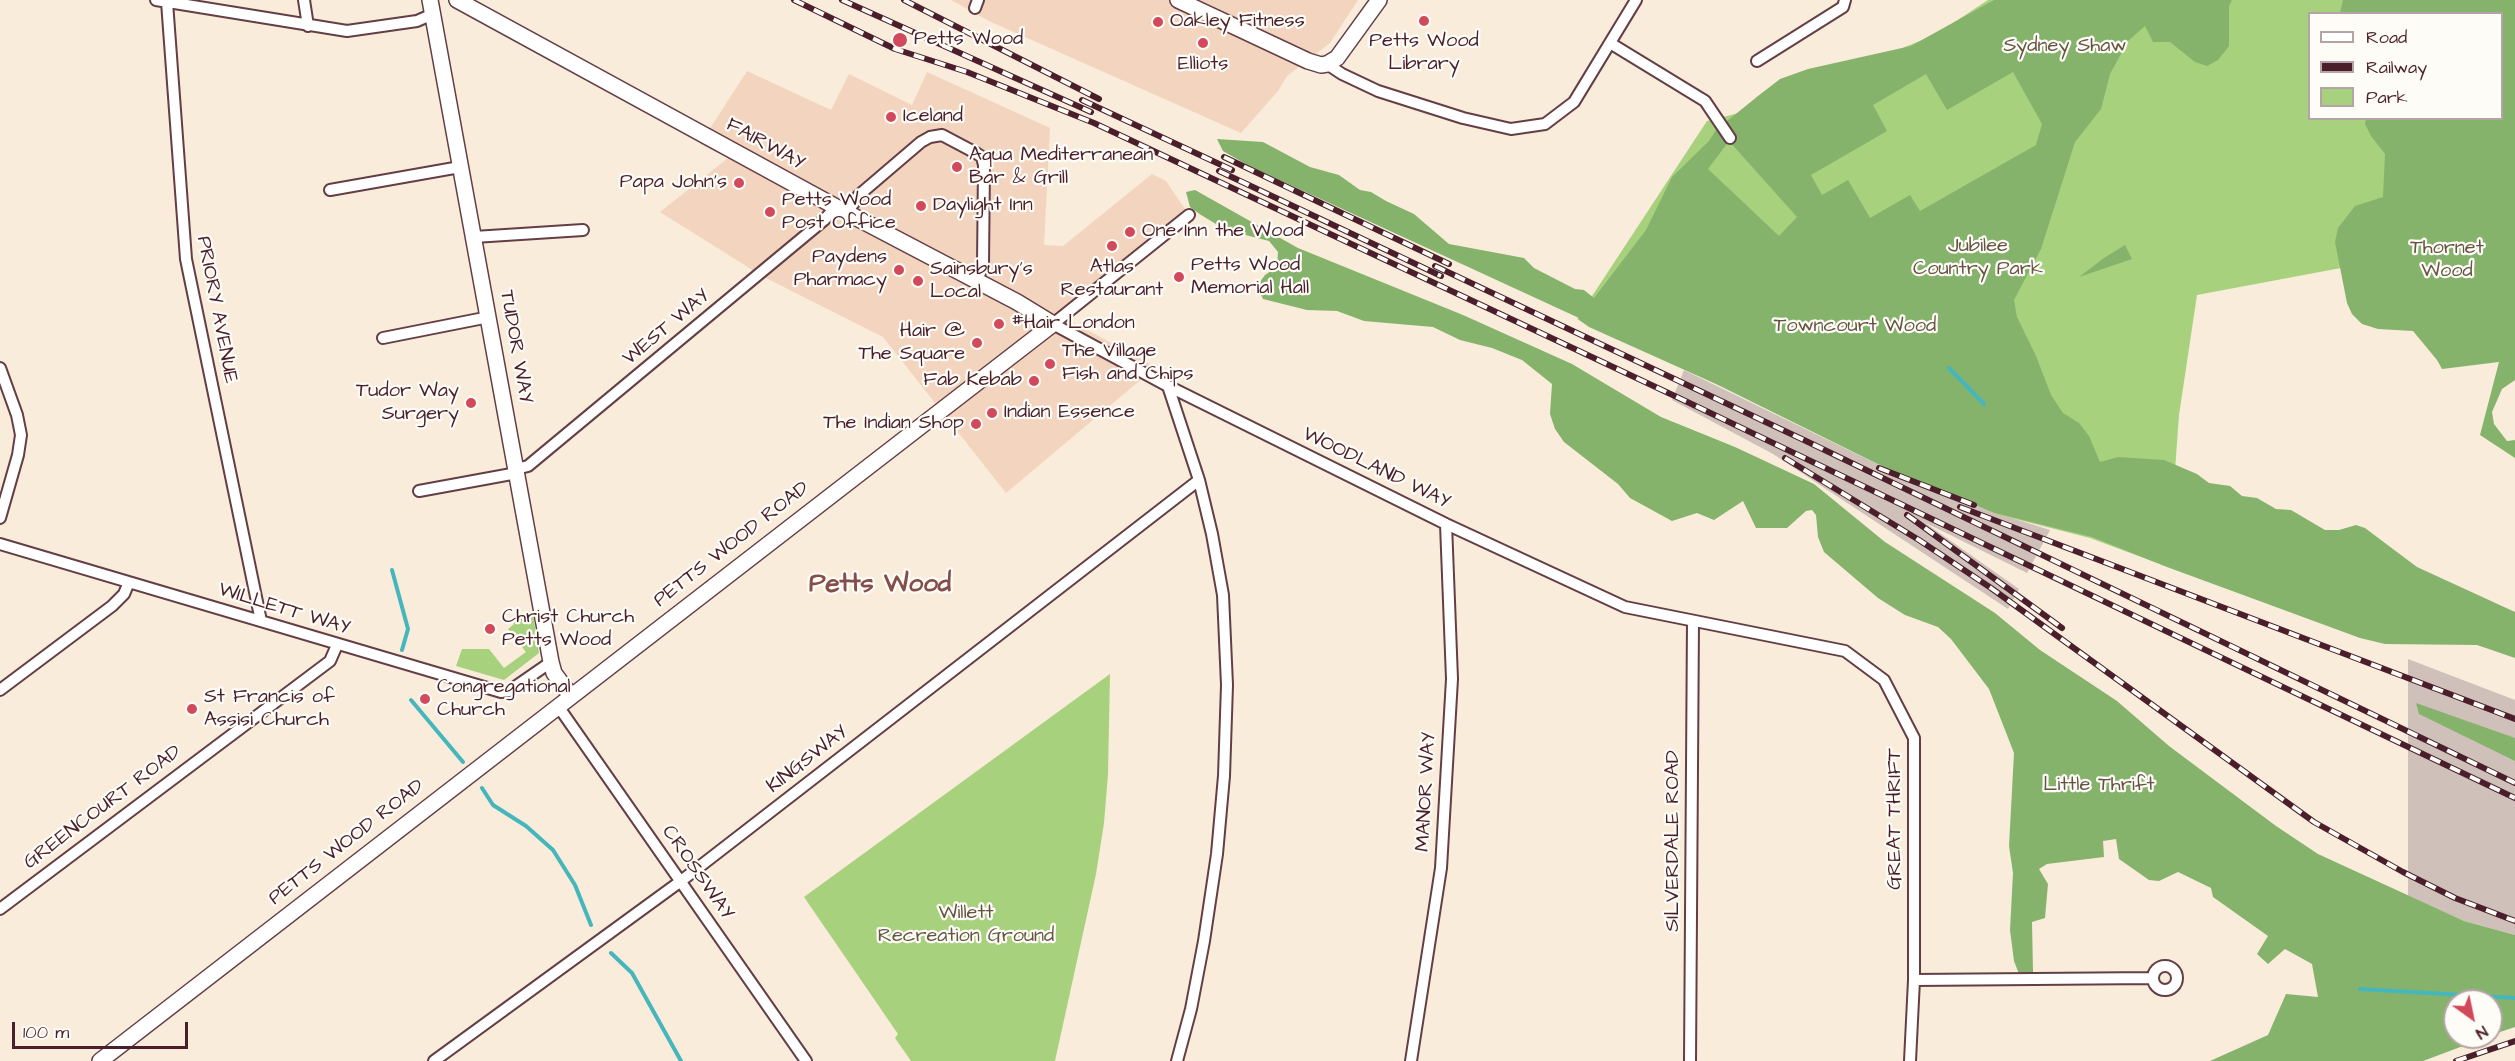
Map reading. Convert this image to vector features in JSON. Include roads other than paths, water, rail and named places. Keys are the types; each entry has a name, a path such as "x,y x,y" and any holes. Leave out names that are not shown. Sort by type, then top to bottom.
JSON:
{"street":[{"path":"304,0 308,26"},
{"name":"FAIRWAY","path":"457,0 1053,324"},
{"path":"1178,0 1308,61 1327,64 1342,74 1378,91 1463,118 1511,129 1545,124 1574,102 1636,0"},
{"path":"1327,64 1337,58 1379,0"},
{"path":"1757,61 1843,8 1845,0"},
{"path":"161,1 346,31 417,21 432,7"},
{"name":"PRIORY AVENUE","path":"161,1 186,259 261,621"},
{"name":"TUDOR WAY","path":"432,7 550,662 554,673 571,696"},
{"path":"1610,43 1705,101 1730,138"},
{"name":"WEST WAY","path":"419,491 517,471 528,466 824,220 842,210 921,142 930,137 942,135 976,153 981,157 984,165 983,265 977,281"},
{"path":"330,190 460,167"},
{"name":"PETTS WOOD ROAD","path":"100,1061 1053,324 1189,215"},
{"path":"474,237 583,230"},
{"path":"383,338 489,317"},
{"name":"WOODLAND WAY","path":"1053,324 1168,387 1446,524 1625,607 1693,621"},
{"path":"0,368 17,415 21,435 18,455 0,518"},
{"path":"1168,387 1198,480 1212,534 1223,595 1227,685 1224,776 1217,854 1191,1009 1177,1061"},
{"name":"KINGSWAY","path":"434,1061 681,881 1198,480"},
{"name":"MANOR WAY","path":"1411,1061 1441,868 1452,679 1446,524"},
{"name":"WILLETT WAY","path":"0,544 501,692 509,691 550,662"},
{"path":"0,690 112,606 124,594 129,582"},
{"name":"GREAT THRIFT","path":"1693,621 1845,651 1884,680 1914,738 1914,980 1910,1061"},
{"name":"SILVERDALE ROAD","path":"1690,1061 1693,621"},
{"name":"GREENCOURT ROAD","path":"0,909 330,661 337,645"},
{"name":"CROSSWAY","path":"558,706 804,1060"},
{"path":"1914,980 2153,978"}],"waterway":[{"path":"1949,368 1984,404"},
{"path":"392,570 408,629 402,650"},
{"path":"411,700 463,762"},
{"path":"482,788 493,805 526,826 553,850 575,885 591,925"},
{"path":"611,953 632,973 681,1061"},
{"path":"2360,989 2515,998"}],"railway":[{"path":"794,0 895,49 967,72 1094,123 1679,398 2515,798"},
{"path":"842,0 1091,112"},
{"path":"904,0 1099,99"},
{"path":"1082,100 1232,170"},
{"path":"1224,157 1449,264"},
{"path":"1219,171 1441,276"},
{"path":"1435,266 1806,441 2515,783"},
{"path":"1785,458 1919,540 1991,588 2314,822 2455,898 2515,921"},
{"path":"1879,468 1974,505"},
{"path":"1960,507 2515,719"},
{"path":"1907,515 2062,628"},
{"path":"2456,1061 2515,1041"}],"place":[{"name":"Petts Wood Library","path":"1424,21"},
{"name":"Oakley Fitness","path":"1158,22"},
{"name":"Petts Wood","path":"900,40"},
{"name":"Elliots","path":"1203,43"},
{"name":"Iceland","path":"891,117"},
{"name":"Aqua Mediterranean Bar & Grill","path":"957,167"},
{"name":"Papa John's","path":"739,183"},
{"name":"Daylight Inn","path":"921,206"},
{"name":"Petts Wood Post Office","path":"770,212"},
{"name":"One Inn the Wood","path":"1130,232"},
{"name":"Atlas Restaurant","path":"1112,246"},
{"name":"Paydens Pharmacy","path":"899,270"},
{"name":"Petts Wood Memorial Hall","path":"1179,277"},
{"name":"Sainsbury's Local","path":"918,281"},
{"name":"#Hair London","path":"999,324"},
{"name":"Hair @ The Square","path":"977,343"},
{"name":"The Village Fish and Chips","path":"1050,364"},
{"name":"Fab Kebab","path":"1034,381"},
{"name":"Tudor Way Surgery","path":"471,403"},
{"name":"Indian Essence","path":"992,413"},
{"name":"The Indian Shop","path":"976,424"},
{"name":"Christ Church Petts Wood","path":"490,629"},
{"name":"Congregational Church","path":"425,699"},
{"name":"St Francis of Assisi Church","path":"192,709"}],"district":[{"name":"Petts Wood","path":"880,586"}],"park label":[{"name":"Sydney Shaw","path":"2065,47"},
{"name":"Jubilee Country Park","path":"1978,258"},
{"name":"Thornet Wood","path":"2447,260"},
{"name":"Towncourt Wood","path":"1855,327"},
{"name":"Little Thrift","path":"2099,786"},
{"name":"Willett Recreation Ground","path":"966,926"}]}
